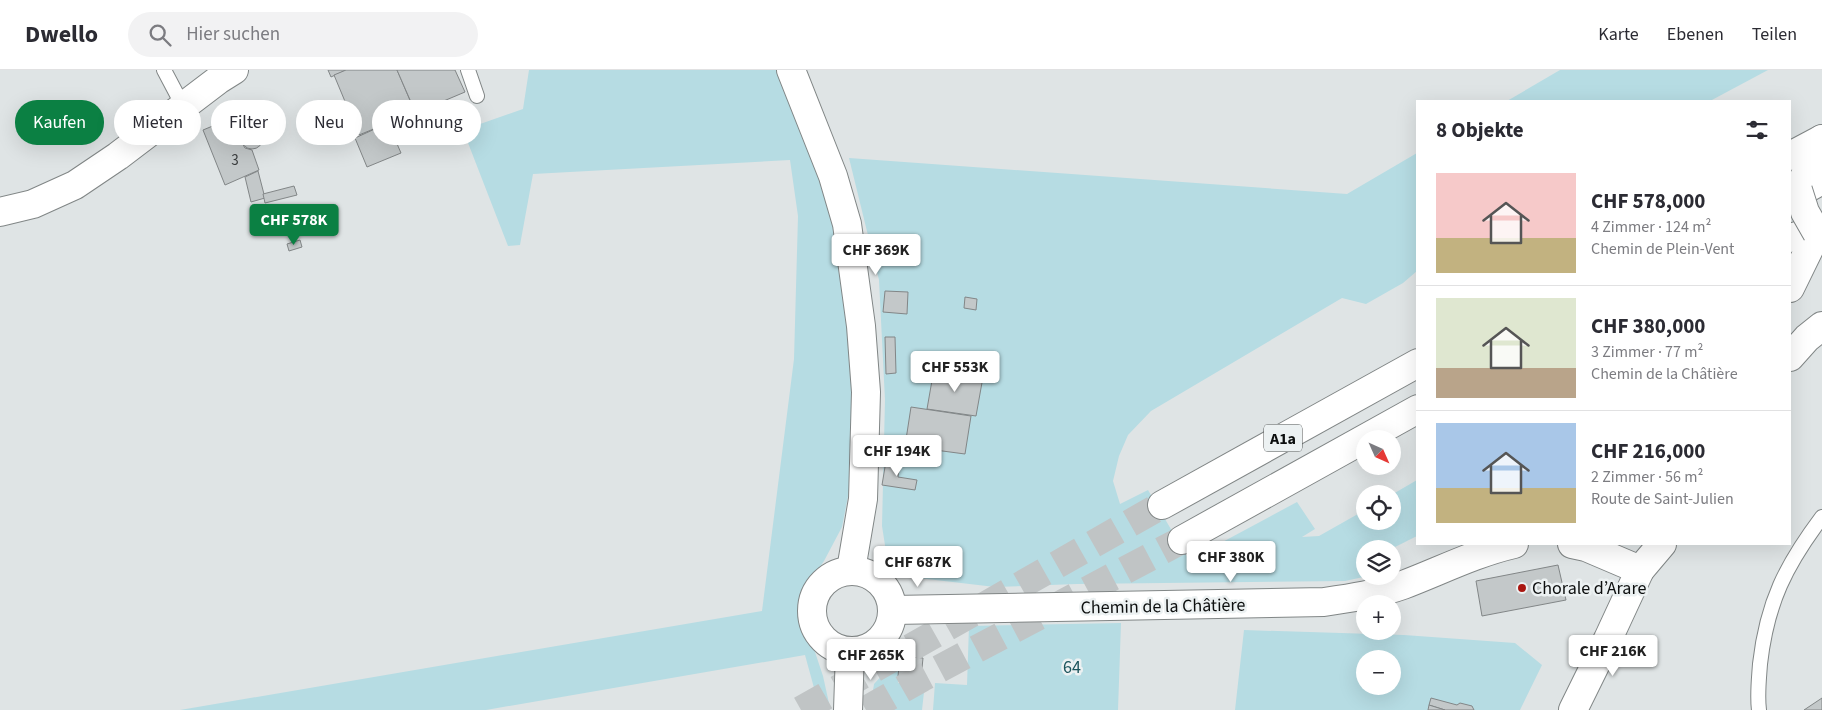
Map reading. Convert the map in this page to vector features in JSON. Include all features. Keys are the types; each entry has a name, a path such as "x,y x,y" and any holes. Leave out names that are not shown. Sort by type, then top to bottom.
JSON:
{"main road":[{"path":"192,100 234,70"},
{"path":"791,70 833,176 847,224 861,326 866,392 864,482 863,500 851,570"},
{"path":"1791,155 1822,139"},
{"path":"1820,233 1805,212 1803,189 1822,139"},
{"path":"0,212 33,204 75,185 132,145"},
{"path":"1791,238 1820,233"},
{"path":"1791,286 1820,233"},
{"path":"1791,356 1807,338 1822,326"},
{"name":"A1a","path":"1162,505 1416,364"},
{"name":"A1a","path":"1182,540 1416,410"},
{"name":"Chemin de la Châtière","path":"893,610 1324,602 1350,598 1402,585 1475,555 1510,545"},
{"path":"1577,545 1586,547 1640,570"},
{"path":"1640,570 1644,545"},
{"path":"1573,710 1640,570 1661,545"},
{"path":"851,570 868,573 882,584 890,596 893,610 887,631 877,642 867,648 850,651 831,646 823,639 812,622 811,611 812,601 817,590 825,580 836,573 851,570"},
{"path":"848,710 850,651"}],"lane":[{"path":"164,70 180,100"},
{"path":"468,70 477,96"},
{"path":"1760,710 1762,642 1769,613 1782,577 1799,547 1822,517"}],"green space":[{"path":"529,70 776,70 813,160 833,225 843,281 853,385 850,486 842,527 824,561 808,584 802,603 805,631 814,649 823,676 830,708 819,706 805,655 486,710 180,710 762,611 794,359 798,216 790,160 533,174 520,245 508,246 469,145 481,145 481,124 523,109"},
{"path":"1560,70 1768,70 1712,100 1509,100"},
{"path":"1416,154 1416,272 1403,283 1366,304 1342,298 1151,411 1128,435 1119,456 1113,481 1120,504 1148,490 1189,560 1297,502 1315,529 1302,537 1319,536 1356,515 1356,530 1401,530 1401,489 1416,481 1416,536 1401,544 1401,540 1356,540 1356,579 1345,581 1077,584 995,587 910,577 898,571 887,558 882,526 885,400 879,280 849,158 1347,194"},
{"name":"64","path":"1121,623 1118,710 933,710 935,683 967,685 969,626"},
{"path":"1244,630 1356,634 1356,640 1401,640 1401,635 1515,643 1542,665 1520,710 1235,710"},
{"path":"900,656 898,683 925,683 922,710 870,710 874,684"}],"building":[{"path":"328,70 346,70 331,77"},
{"path":"346,70 397,70 410,100 372,100 372,130 362,134 362,100 344,100 334,75"},
{"path":"397,70 455,70 465,92 446,100 410,100"},
{"path":"211,127 211,145 243,145 245,148 252,150 259,170 225,185 203,130"},
{"path":"372,130 372,145 398,145 401,153 367,167 358,145 362,145 362,135"},
{"path":"244,145 260,145 252,149"},
{"path":"258,171 265,198 251,202 245,177"},
{"path":"294,186 297,195 265,203 263,194"},
{"path":"300,240 302,247 289,251 287,244"},
{"path":"885,291 908,292 907,314 883,312"},
{"path":"965,297 977,299 976,310 964,308"},
{"path":"885,337 895,337 896,373 886,374"},
{"path":"934,369 983,377 976,416 927,409"},
{"path":"911,407 971,416 965,454 905,446"},
{"path":"886,461 900,463 898,477 917,480 915,490 882,485"},
{"path":"1558,565 1566,600 1482,616 1476,581"},
{"path":"900,656 923,658 921,678 898,676"},
{"path":"1431,698 1457,705 1460,703 1472,706 1474,710 1445,710 1429,705"},
{"path":"1822,698 1822,710 1804,710"},
{"path":"1429,705 1445,710 1428,710"}],"tunnel":[{"path":"801,710 1162,505"},
{"path":"866,710 922,678 1182,540"}],"place":[{"name":"Chorale d’Arare","path":"1522,588"}]}
